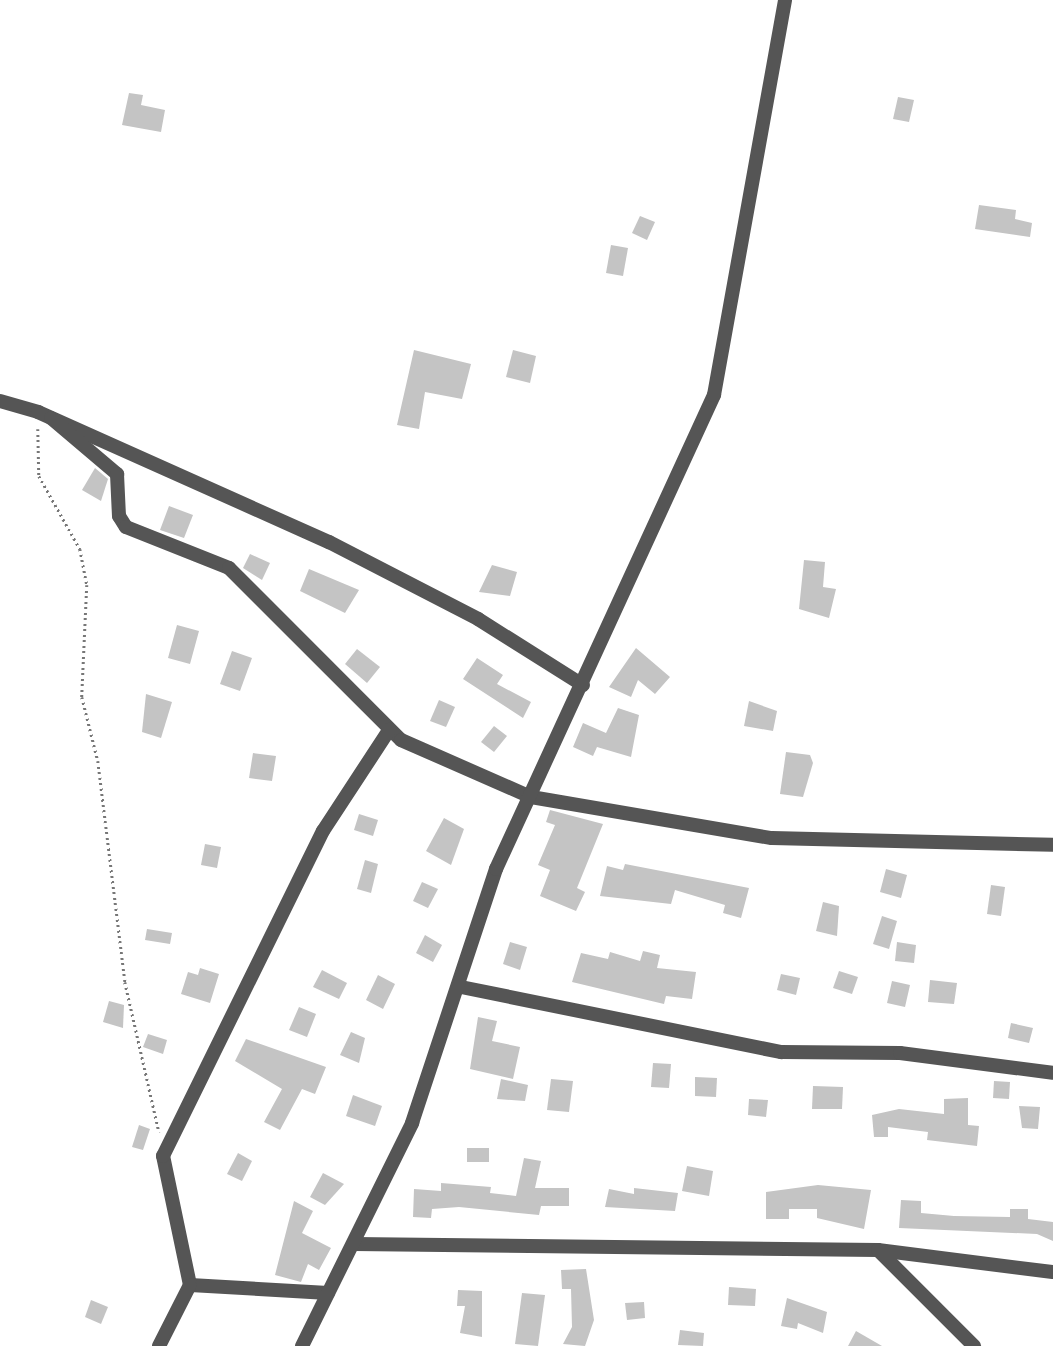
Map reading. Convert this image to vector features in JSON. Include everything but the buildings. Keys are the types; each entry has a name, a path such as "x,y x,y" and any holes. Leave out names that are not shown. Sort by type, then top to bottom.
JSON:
{"street":[{"path":"302,1346 354,1244 424,1095 461,987 493,878 583,685 719,377 724,318 785,0"},
{"path":"0,401 45,415 372,563 583,685"},
{"path":"45,415 117,474 119,516 126,527 221,561 284,616 388,730 531,797 772,838 1053,845"},
{"path":"159,1346 190,1284 163,1156 323,831 388,730"},
{"path":"461,987 781,1052 900,1054 1053,1073"},
{"path":"354,1244 878,1250 1053,1272"},
{"path":"878,1250 974,1346"},
{"path":"190,1284 328,1293"}],"path":[{"path":"45,415 39,476 80,549 87,585 82,697 98,761 125,982 163,1156"}]}
